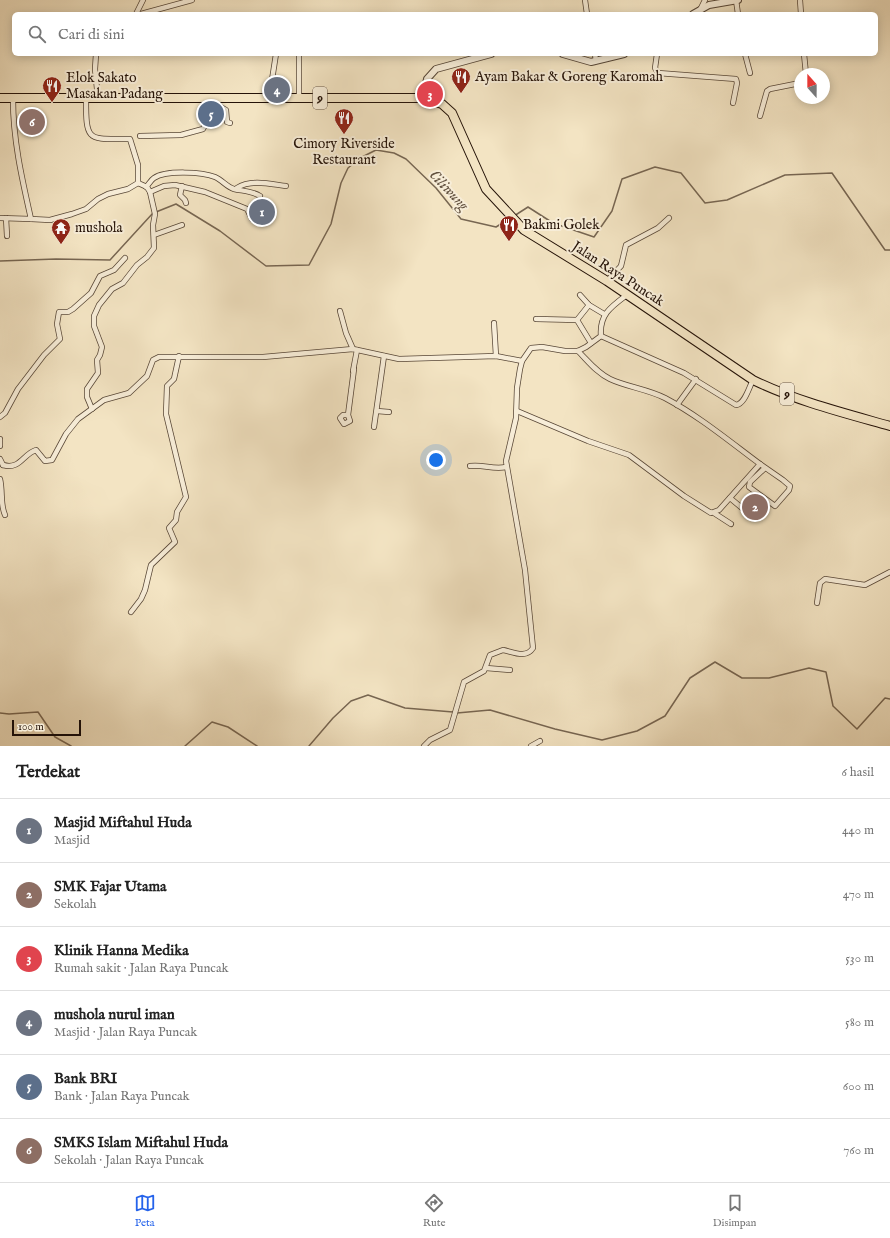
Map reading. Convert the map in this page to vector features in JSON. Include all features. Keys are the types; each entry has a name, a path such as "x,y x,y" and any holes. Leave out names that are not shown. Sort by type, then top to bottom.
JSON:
{"highway":[{"name":"Jalan Raya Puncak","path":"0,98 423,98 442,104 452,113 482,183 495,201 515,222 535,238 628,294 753,380 773,389 818,405 890,426"}],"street":[{"path":"137,12 143,0"},
{"path":"148,12 192,0"},
{"path":"585,0 587,12"},
{"path":"700,10 705,0"},
{"path":"696,12 711,5 737,0 738,12"},
{"path":"800,0 801,12"},
{"path":"96,56 95,69 98,99"},
{"path":"269,99 276,56"},
{"path":"299,56 299,98"},
{"path":"423,98 427,79 436,69 484,56"},
{"path":"570,56 586,61 596,61 616,56"},
{"path":"595,56 596,61"},
{"path":"657,56 655,68 658,73 736,79 737,83 733,103"},
{"path":"746,56 750,73"},
{"path":"804,56 805,68"},
{"path":"760,116 767,92 770,89 794,84"},
{"path":"13,99 13,122 21,175 31,219"},
{"path":"86,99 86,125 91,135 98,139 130,139 138,166 138,183"},
{"path":"140,136 181,135 202,129 206,124 205,99"},
{"path":"215,99 219,106 226,110 226,121 230,124"},
{"path":"146,187 154,178 163,175 181,172 189,174 204,173 218,178 236,189 254,192 260,196"},
{"path":"0,218 50,220 86,209 98,199 108,194 128,189 138,183"},
{"path":"92,409 87,397 87,389 98,373 97,360 102,347 94,326 94,316 99,305 112,289 123,283 137,265 154,248 153,225 155,214 150,192 146,187 138,183"},
{"path":"236,189 243,185 253,183 286,186"},
{"path":"150,192 170,185 182,186 205,192 247,209 252,219"},
{"path":"182,186 180,195 186,200 186,203"},
{"path":"6,218 7,236"},
{"path":"607,281 621,266 626,245 658,228 669,218"},
{"path":"154,235 182,225"},
{"path":"0,417 5,413 18,389 44,355 60,340 57,324 58,313 73,309 91,293 100,276 114,270 124,258"},
{"path":"601,336 601,326 604,314 628,294"},
{"path":"580,295 589,305 604,314"},
{"path":"577,320 589,305"},
{"path":"340,311 346,333 355,349 354,369 347,414"},
{"path":"536,319 577,320"},
{"path":"577,320 591,343"},
{"path":"494,323 496,356"},
{"path":"424,746 430,740 448,732 464,682 482,673 486,668 488,657 503,650 515,654 524,654 531,651 534,647 529,619 525,570 506,467 507,452 516,411 517,388 522,361 528,352 534,347 578,351 601,336"},
{"path":"601,336 696,379 737,405 743,400 753,380"},
{"path":"0,459 2,467 10,467 18,464 29,453 36,450 45,461 52,460 72,427 84,413 109,398 129,393 147,376 154,358 179,356 263,357 355,349 399,359 496,356 522,361"},
{"path":"578,351 607,378 653,393 677,405 702,421 765,468 784,480 790,486 789,490 774,506 748,487 750,482 765,468"},
{"path":"131,612 141,599 145,590 151,565 175,542 169,528 176,520 177,512 186,497 165,408 167,386 174,379 179,356"},
{"path":"374,427 384,356"},
{"path":"677,405 696,379"},
{"path":"377,411 389,412"},
{"path":"516,411 588,441 626,453 684,496 731,524"},
{"path":"0,439 0,446"},
{"path":"714,513 719,510 760,464"},
{"path":"470,466 481,465 489,468 506,467"},
{"path":"0,479 3,491 1,506 5,515"},
{"path":"730,498 754,518"},
{"path":"817,603 820,583 825,580 864,585 890,572"},
{"path":"486,668 510,670"},
{"path":"531,746 540,741"}],"waterway":[{"name":"Ciliwung","path":"156,212 176,204 220,231 266,266 309,265 331,224 341,183 348,168 360,158 376,150 394,153 406,159 436,188 461,219 496,227 509,219"},
{"name":"Ciliwung","path":"514,216 528,207 553,223 594,237 612,211 622,179 655,167 681,173 705,203 727,200 785,175 832,173 885,250 890,250"},
{"name":"Ciliwung","path":"0,261 56,259 110,260 153,213"},
{"path":"457,713 490,710 555,729 602,740 637,731 665,716 690,678 715,662 742,678 769,678 809,668 826,672 833,706 857,729 885,698 890,699"},
{"path":"309,746 333,718 351,701 368,695 405,708 453,712"},
{"path":"0,713 9,714 38,712 55,737 71,746"},
{"path":"185,746 212,722 228,727 257,746"}],"place":[{"name":"mushola nurul iman","path":"277,90"},
{"name":"Klinik Hanna Medika","path":"430,94"},
{"name":"Ayam Bakar & Goreng Karomah","path":"461,94"},
{"name":"Elok Sakato Masakan Padang","path":"52,103"},
{"name":"Bank BRI","path":"211,114"},
{"name":"SMKS Islam Miftahul Huda","path":"32,122"},
{"name":"Cimory Riverside Restaurant","path":"344,135"},
{"name":"Masjid Miftahul Huda","path":"262,212"},
{"name":"Bakmi Golek","path":"509,242"},
{"name":"mushola","path":"61,245"},
{"name":"SMK Fajar Utama","path":"755,507"}]}
